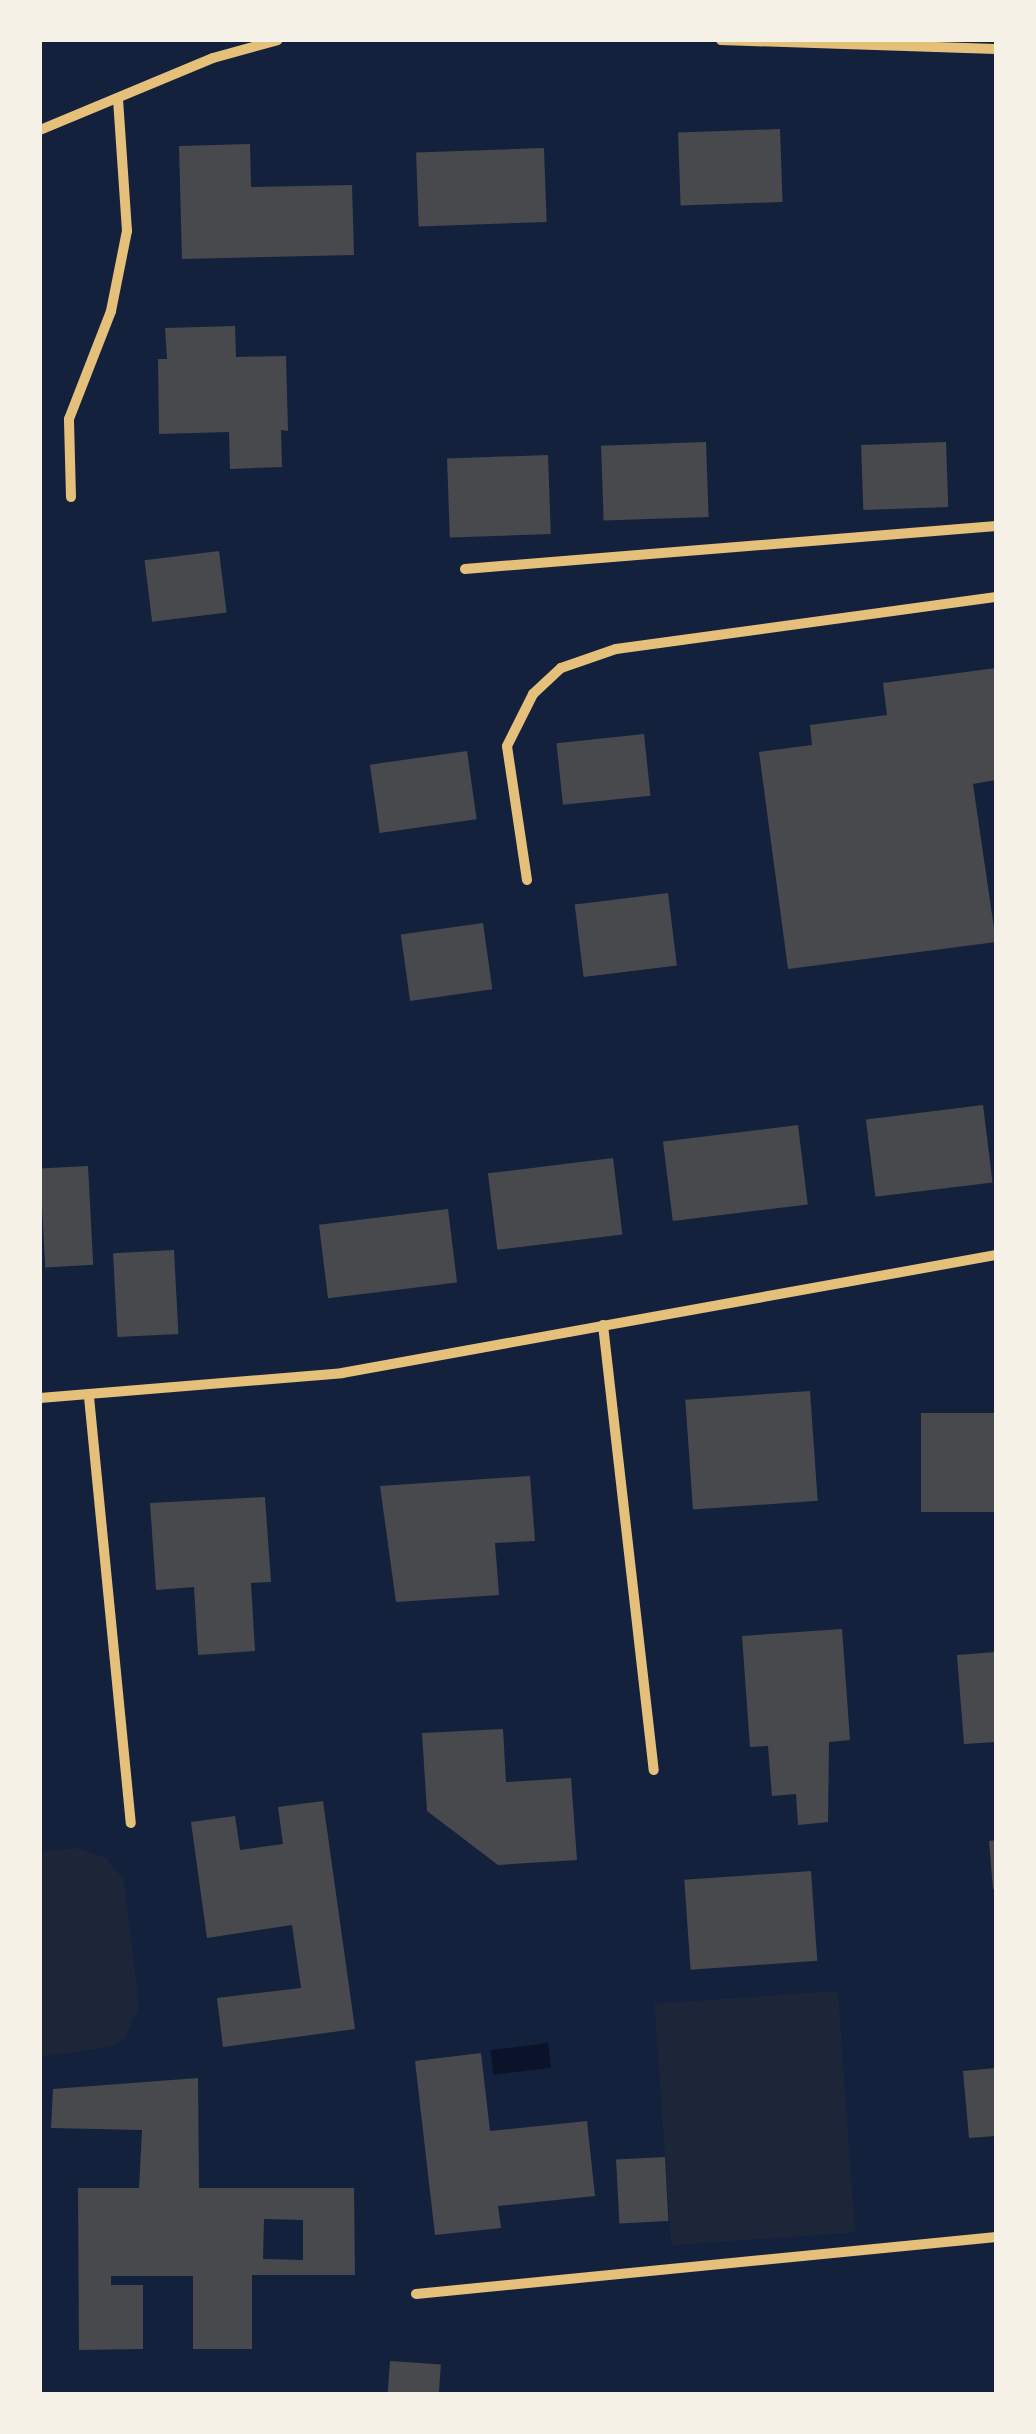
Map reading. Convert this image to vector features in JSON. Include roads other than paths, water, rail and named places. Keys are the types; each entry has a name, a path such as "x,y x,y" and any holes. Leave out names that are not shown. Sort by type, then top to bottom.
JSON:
{"street":[{"path":"40,130 213,58 278,40"},
{"path":"721,40 996,50"},
{"path":"72,497 69,419 111,312 126,231 118,98"},
{"path":"465,569 996,526"},
{"path":"527,880 507,746 532,694 561,668 616,649 996,597"},
{"path":"40,1398 89,1398 342,1373 996,1255"},
{"path":"603,1326 654,1770"},
{"path":"89,1398 131,1823"},
{"path":"416,2294 996,2237"}]}
